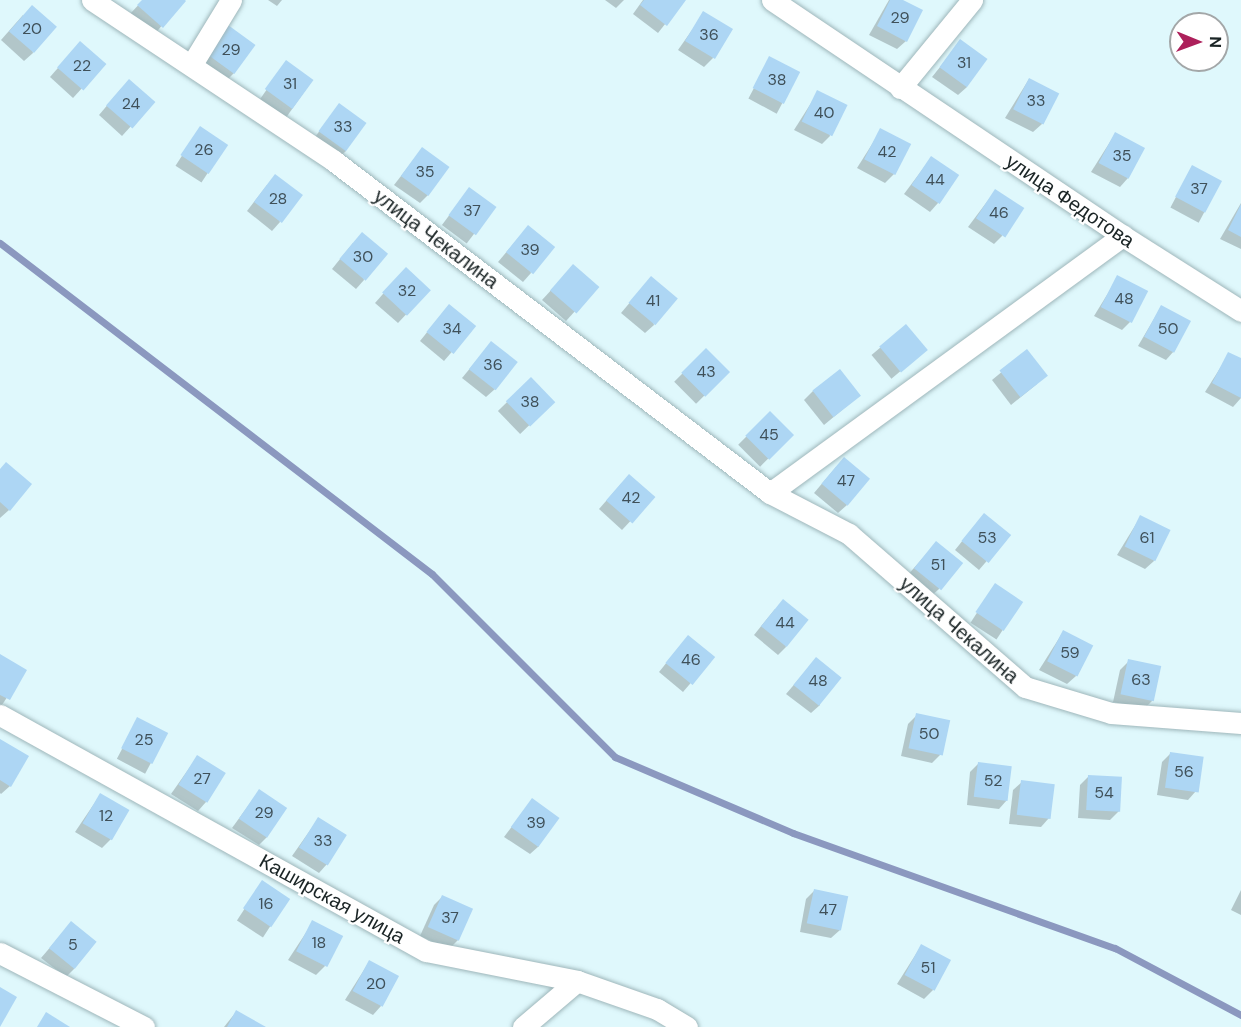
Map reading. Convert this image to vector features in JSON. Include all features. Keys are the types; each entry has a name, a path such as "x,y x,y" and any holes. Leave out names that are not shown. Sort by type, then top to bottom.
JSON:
{"street":[{"name":"улица Чекалина","path":"92,0 192,64 334,161 770,493 849,534 1025,687 1111,713 1241,723"},
{"path":"192,64 231,0"},
{"name":"улица Федотова","path":"772,0 1123,236 1241,311"},
{"path":"900,88 972,0"},
{"path":"770,493 1123,236"},
{"name":"Каширская улица","path":"0,715 426,951 577,981 657,1009 687,1027"},
{"path":"0,953 144,1027"},
{"path":"523,1027 577,981"}],"building":[{"path":"142,0 186,1 163,28 137,5"},
{"path":"644,0 686,0 667,26 640,5"},
{"path":"890,0 903,0 923,10 907,42 877,26"},
{"path":"32,5 57,27 34,53 9,31"},
{"path":"703,11 733,29 715,59 685,41"},
{"path":"228,25 256,45 234,74 207,54"},
{"path":"960,39 988,59 967,87 939,67"},
{"path":"80,41 106,64 83,90 57,67"},
{"path":"769,56 800,72 784,104 753,88"},
{"path":"286,60 314,80 292,109 265,89"},
{"path":"1029,78 1059,93 1043,125 1013,109"},
{"path":"129,79 155,102 132,128 106,105"},
{"path":"817,90 848,105 832,136 802,121"},
{"path":"339,103 367,123 346,151 318,131"},
{"path":"200,126 228,145 209,174 180,155"},
{"path":"880,128 911,144 895,175 864,159"},
{"path":"1115,132 1145,148 1129,179 1099,163"},
{"path":"422,147 450,167 428,196 401,176"},
{"path":"931,156 959,175 940,204 911,185"},
{"path":"1192,165 1222,181 1205,213 1175,197"},
{"path":"275,174 303,195 282,223 254,202"},
{"path":"469,187 497,207 476,235 448,215"},
{"path":"995,189 1024,208 1005,237 976,218"},
{"path":"1241,204 1241,237 1228,230"},
{"path":"528,225 555,247 533,274 506,252"},
{"path":"362,232 388,254 366,281 340,259"},
{"path":"573,264 599,287 576,313 550,290"},
{"path":"406,267 431,290 407,316 382,293"},
{"path":"1117,275 1148,291 1132,323 1101,307"},
{"path":"651,276 678,298 655,325 629,303"},
{"path":"449,304 476,326 454,354 426,332"},
{"path":"1161,305 1191,321 1174,353 1144,337"},
{"path":"906,324 928,350 901,373 879,346"},
{"path":"491,341 518,362 496,390 469,369"},
{"path":"706,348 730,372 705,397 681,373"},
{"path":"1027,349 1048,376 1020,397 999,371"},
{"path":"1228,352 1241,358 1241,398 1212,383"},
{"path":"840,369 861,396 833,417 812,391"},
{"path":"531,377 555,402 530,426 506,401"},
{"path":"770,411 794,435 769,460 745,436"},
{"path":"844,457 870,479 848,506 822,484"},
{"path":"6,462 32,484 10,511 0,502 0,469"},
{"path":"629,474 655,497 632,523 606,500"},
{"path":"984,513 1011,535 989,563 961,541"},
{"path":"1140,515 1171,530 1155,561 1125,546"},
{"path":"936,541 963,563 941,590 914,568"},
{"path":"995,583 1023,602 1004,631 975,612"},
{"path":"783,599 809,620 787,647 761,626"},
{"path":"1063,630 1093,645 1077,677 1047,661"},
{"path":"688,635 715,657 693,685 665,663"},
{"path":"0,654 27,670 10,700 0,695"},
{"path":"816,657 842,678 819,706 793,685"},
{"path":"1128,659 1161,666 1154,701 1121,694"},
{"path":"916,713 950,720 943,755 909,748"},
{"path":"137,717 168,733 152,764 121,748"},
{"path":"0,739 29,756 11,787 0,780"},
{"path":"1170,752 1204,757 1199,792 1165,788"},
{"path":"197,755 226,773 207,803 178,785"},
{"path":"978,762 1012,766 1007,801 974,797"},
{"path":"1088,775 1122,777 1120,812 1086,810"},
{"path":"1021,780 1055,784 1050,819 1017,815"},
{"path":"259,789 287,808 267,838 239,819"},
{"path":"100,793 129,810 112,840 82,823"},
{"path":"532,798 560,818 538,847 511,827"},
{"path":"318,817 347,835 328,866 299,848"},
{"path":"262,880 290,899 271,927 243,908"},
{"path":"814,889 848,896 841,931 807,923"},
{"path":"442,895 473,909 459,941 428,927"},
{"path":"312,920 343,936 327,967 296,951"},
{"path":"71,921 97,942 75,969 49,948"},
{"path":"921,944 951,960 935,991 905,975"},
{"path":"369,960 399,976 383,1007 353,991"},
{"path":"0,987 17,997 0,1027"},
{"path":"236,1010 266,1027 227,1027"},
{"path":"46,1012 70,1027 37,1027"}],"waterway":[{"path":"0,243 432,574 615,757 793,833 1115,948 1241,1015"}]}
